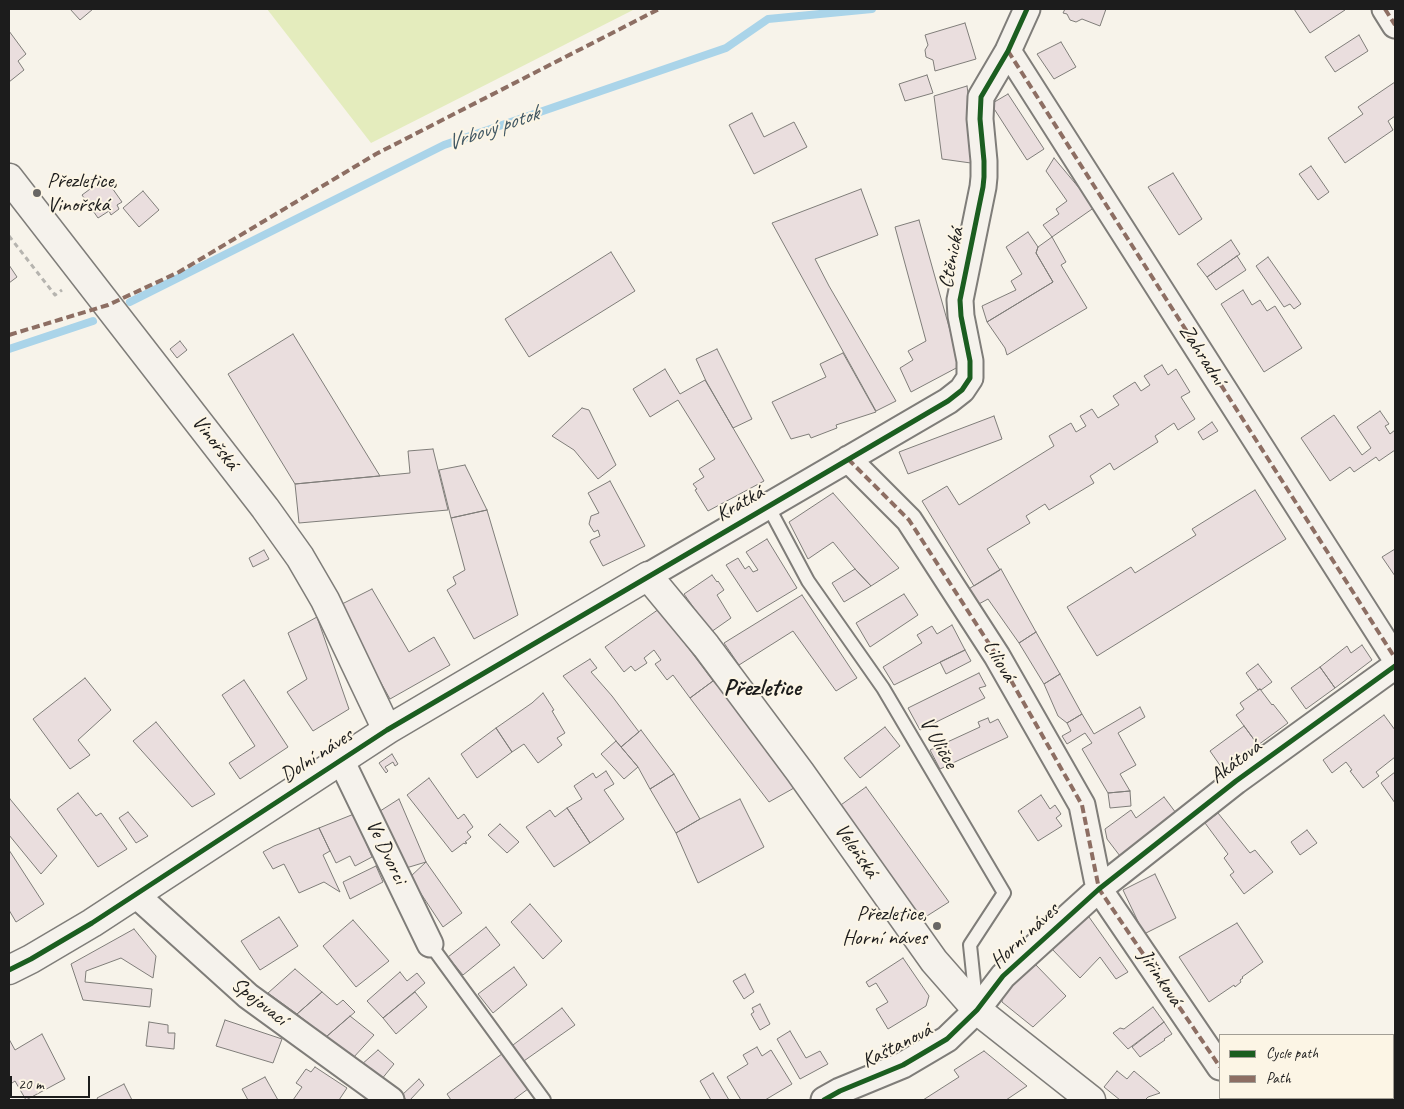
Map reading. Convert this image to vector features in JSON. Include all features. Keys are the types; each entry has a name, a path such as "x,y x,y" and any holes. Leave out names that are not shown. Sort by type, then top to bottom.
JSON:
{"street":[{"name":"Ctěnická","path":"848,459 948,401 962,390 970,378 970,362 961,316 960,300 983,187 984,161 980,119 981,97 1008,51 1027,9"},
{"path":"1385,9 1395,25"},
{"name":"Zahradní","path":"1008,51 1395,658"},
{"name":"Vinořská","path":"9,178 265,508 300,557 325,600 386,730"},
{"name":"Krátká","path":"648,576 848,459"},
{"name":"Liliová","path":"848,459 909,520 996,656 1082,805 1099,890"},
{"name":"Dolní náves","path":"9,970 92,923 386,730 648,576"},
{"name":"Veleňská","path":"648,576 706,646 800,772 934,962 977,1010 1091,1100"},
{"name":"Akátová","path":"1099,890 1236,781 1395,666"},
{"name":"Ve Dvorci","path":"341,760 430,944"},
{"name":"Horní náves","path":"977,1010 1003,976 1099,890"},
{"name":"Jiřinková","path":"1099,890 1219,1066"},
{"name":"Spojovací","path":"135,894 248,996 391,1100"},
{"name":"Kaštanová","path":"824,1100 840,1091 903,1065 947,1039 977,1010"}],"lane":[{"name":"V Uličce","path":"768,506 808,582 883,688 1004,893 970,945 977,1010"},
{"path":"430,944 544,1100"}],"path":[{"path":"9,236 55,295"}],"green space":[{"path":"267,9 635,9 371,143"}],"building":[{"path":"70,9 93,9 80,20"},
{"path":"1065,9 1106,9 1100,26 1082,19 1076,22 1070,20 1067,14 1063,13"},
{"path":"1294,9 1344,9 1345,10 1310,33"},
{"path":"965,23 976,59 935,71 933,60 926,57 925,50 928,45 925,35"},
{"path":"9,31 26,54 18,61 24,70 9,82"},
{"path":"1359,35 1368,51 1335,72 1325,57"},
{"path":"1061,42 1076,67 1054,79 1037,54"},
{"path":"927,75 933,93 905,101 899,84"},
{"path":"1395,82 1395,116 1388,121 1393,130 1345,163 1328,138 1363,114 1358,107"},
{"path":"967,86 978,164 942,159 934,96"},
{"path":"1008,94 1044,149 1027,160 991,104"},
{"path":"752,113 764,137 794,122 807,147 754,174 729,125"},
{"path":"1054,158 1095,207 1052,237 1043,225 1059,214 1056,209 1067,201 1046,171"},
{"path":"1311,166 1329,192 1318,200 1299,174"},
{"path":"1173,173 1202,219 1179,235 1148,187"},
{"path":"105,178 122,202 117,205 119,209 111,215 109,211 98,218 82,195"},
{"path":"861,189 878,235 815,259 896,401 876,411 772,223"},
{"path":"143,191 159,210 139,227 123,208"},
{"path":"919,220 960,366 911,392 900,368 913,360 908,351 926,341 895,227"},
{"path":"1028,232 1038,247 1036,253 1053,282 987,322 982,306 1016,290 1011,281 1022,274 1006,247"},
{"path":"1052,237 1066,262 1061,265 1087,308 1007,355 1005,348 987,322 1053,282 1036,253 1038,247"},
{"path":"1231,240 1240,254 1207,277 1197,264"},
{"path":"611,252 635,291 529,357 505,319"},
{"path":"1237,256 1246,270 1216,290 1207,277"},
{"path":"1268,257 1301,304 1294,309 1290,304 1284,307 1256,266"},
{"path":"9,265 17,277 9,283"},
{"path":"1243,290 1252,305 1260,300 1267,311 1275,306 1302,348 1264,372 1221,304"},
{"path":"293,334 380,476 295,484 228,374"},
{"path":"180,341 187,350 177,358 170,349"},
{"path":"717,349 752,419 733,428 706,381 696,359"},
{"path":"843,353 876,412 836,425 837,428 811,438 809,434 791,439 772,402 826,377 820,364"},
{"path":"1162,365 1168,375 1176,369 1190,392 1181,397 1195,419 1178,430 1174,423 1155,436 1158,442 1114,470 1110,463 1090,476 1094,483 1049,510 1045,504 1026,516 1030,523 987,549 1000,570 974,586 922,501 947,486 959,505 1054,446 1049,436 1071,423 1076,432 1086,426 1080,416 1092,409 1098,418 1119,405 1113,396 1135,382 1141,391 1150,385 1144,376"},
{"path":"665,369 680,394 705,380 764,481 708,511 693,484 704,477 699,469 715,459 678,400 650,417 633,389"},
{"path":"582,408 589,410 616,465 598,479 574,450 552,436"},
{"path":"1380,411 1389,424 1385,426 1390,434 1395,430 1395,450 1379,461 1376,457 1354,472 1350,467 1330,481 1301,438 1334,415 1362,455 1371,448 1357,427"},
{"path":"994,416 1002,439 908,474 899,452"},
{"path":"1212,422 1218,431 1203,440 1198,432"},
{"path":"433,449 448,510 299,523 295,484 410,473 408,451"},
{"path":"465,465 487,510 451,518 439,470"},
{"path":"610,481 645,546 603,566 590,542 600,536 598,530 594,532 589,524 591,516 599,513 588,493"},
{"path":"1255,490 1286,539 1097,656 1067,607 1131,567 1135,573 1196,535 1192,529"},
{"path":"833,493 899,568 871,586 833,542 808,559 789,522"},
{"path":"487,510 518,615 474,639 447,590 456,584 453,577 465,570 451,518"},
{"path":"767,539 797,588 757,612 726,565 738,558 745,569 749,566 753,572 758,570 746,552"},
{"path":"1395,549 1395,576 1382,557"},
{"path":"264,550 269,559 253,567 249,558"},
{"path":"855,569 871,586 844,602 832,583"},
{"path":"1001,569 1036,632 1019,643 988,599 977,605 967,590"},
{"path":"712,575 724,590 717,595 731,618 711,632 684,594"},
{"path":"372,589 409,652 434,637 450,665 390,699 338,606"},
{"path":"904,594 918,615 870,647 856,623"},
{"path":"802,595 857,678 836,691 793,631 739,665 724,643"},
{"path":"659,609 713,681 690,698 673,675 667,680 655,664 661,660 654,650 644,658 647,663 635,671 631,666 624,672 605,647"},
{"path":"317,617 349,709 313,731 287,692 307,679 288,633"},
{"path":"952,625 965,650 894,685 883,667 922,643 917,635 932,626 937,634"},
{"path":"1036,632 1060,674 1044,684 1019,643"},
{"path":"1362,645 1372,660 1335,688 1320,667 1347,646 1351,653"},
{"path":"965,650 971,661 946,674 940,662"},
{"path":"590,659 597,668 591,672 639,732 621,747 563,676"},
{"path":"1258,664 1272,682 1261,690 1258,690 1246,673"},
{"path":"1320,667 1335,688 1306,709 1291,688"},
{"path":"979,673 986,686 979,688 985,698 920,730 908,708"},
{"path":"1060,674 1082,714 1067,723 1058,716 1044,684"},
{"path":"85,678 111,710 78,740 90,755 70,769 33,719"},
{"path":"244,680 288,747 240,779 229,763 255,746 222,695"},
{"path":"713,681 756,728 794,788 769,802 690,698"},
{"path":"1260,689 1288,723 1258,745 1236,715 1244,709 1240,703"},
{"path":"543,693 565,733 557,738 562,745 538,763 524,744 512,752 496,728"},
{"path":"1140,707 1145,717 1118,733 1136,765 1120,774 1130,791 1108,793 1082,749 1092,743 1085,733 1067,744 1062,736 1071,731 1067,723 1082,714 1094,734"},
{"path":"1384,715 1395,730 1395,757 1376,772 1379,776 1363,788 1350,771 1352,770 1346,762 1332,773 1323,760"},
{"path":"988,718 990,723 998,719 1008,737 940,769 930,750 980,727 978,722"},
{"path":"156,722 215,794 192,807 133,741"},
{"path":"1244,726 1258,745 1224,771 1210,751"},
{"path":"885,727 900,746 860,778 844,758"},
{"path":"496,728 512,752 477,778 461,754"},
{"path":"641,730 674,774 650,789 638,767 621,747"},
{"path":"616,741 638,767 624,779 601,754"},
{"path":"392,754 398,764 395,766 393,762 385,767 388,771 386,773 379,763"},
{"path":"606,771 614,784 604,790 624,819 590,843 567,808 582,799 574,786 593,773 596,778"},
{"path":"1395,772 1395,803 1381,783"},
{"path":"674,774 700,819 676,833 650,789"},
{"path":"429,778 458,819 464,814 473,827 467,832 471,837 465,842 467,843 464,843 452,852 407,795"},
{"path":"866,787 949,902 919,921 838,807"},
{"path":"1130,791 1131,806 1110,808 1108,793"},
{"path":"78,793 96,816 101,813 127,849 98,867 57,809"},
{"path":"1041,795 1050,809 1055,805 1061,814 1056,818 1062,826 1038,841 1018,811"},
{"path":"1164,797 1176,813 1120,856 1107,839 1105,829 1131,810 1136,818"},
{"path":"10,799 57,856 41,874 9,835"},
{"path":"399,799 426,862 406,868 377,813"},
{"path":"740,799 764,847 698,883 676,833"},
{"path":"567,808 590,843 554,867 526,827 550,810 555,817"},
{"path":"128,812 148,836 136,843 119,818"},
{"path":"1218,813 1250,853 1255,850 1273,872 1244,894 1230,875 1234,872 1224,858 1228,854 1205,823"},
{"path":"354,814 372,857 355,866 350,856 336,863 319,828"},
{"path":"500,824 519,842 507,853 488,835"},
{"path":"319,828 330,851 323,855 340,892 324,882 299,893 284,864 273,869 263,852"},
{"path":"1307,830 1317,843 1300,855 1291,842"},
{"path":"9,850 44,904 16,922 9,910"},
{"path":"426,862 462,913 443,927 410,877"},
{"path":"376,866 383,882 350,899 343,882"},
{"path":"1155,874 1176,918 1144,934 1123,890"},
{"path":"530,904 562,941 543,959 511,922"},
{"path":"279,917 298,946 260,970 241,941"},
{"path":"1084,917 1089,917 1128,972 1116,979 1100,957 1080,978 1051,948"},
{"path":"353,920 389,961 356,987 323,946"},
{"path":"1237,923 1263,962 1242,977 1241,982 1235,987 1234,985 1209,1002 1179,957"},
{"path":"486,927 500,945 463,975 448,957"},
{"path":"134,929 156,956 153,978 121,958 86,971 85,982 152,989 150,1007 83,1000 71,964"},
{"path":"903,958 929,996 926,1006 888,1029 876,1009 888,1002 876,983 869,987 866,982"},
{"path":"1035,964 1066,996 1033,1027 1002,1002 1002,996"},
{"path":"514,967 527,985 493,1013 478,994"},
{"path":"295,969 322,992 297,1014 268,993"},
{"path":"400,972 407,981 417,973 425,983 383,1018 367,1001"},
{"path":"745,974 754,992 744,999 733,981"},
{"path":"322,992 337,1005 343,1000 355,1012 326,1037 297,1014"},
{"path":"415,992 427,1007 396,1034 383,1018"},
{"path":"760,1004 770,1024 760,1030 751,1014 754,1012 752,1008"},
{"path":"1153,1007 1164,1022 1128,1049 1113,1033 1120,1028 1124,1029"},
{"path":"562,1008 575,1025 521,1063 509,1048"},
{"path":"350,1016 374,1035 353,1058 326,1037"},
{"path":"225,1020 282,1039 273,1063 216,1046"},
{"path":"149,1022 168,1025 168,1033 175,1033 174,1049 146,1046"},
{"path":"1164,1022 1172,1034 1140,1057 1132,1047"},
{"path":"790,1031 806,1058 820,1051 828,1064 800,1079 777,1039"},
{"path":"42,1034 65,1079 26,1100 15,1081 9,1085 9,1039 15,1050"},
{"path":"757,1047 762,1056 771,1050 792,1084 765,1100 741,1100 727,1077 748,1064 743,1055"},
{"path":"378,1050 394,1064 381,1080 361,1065"},
{"path":"506,1051 532,1086 513,1100 451,1100 447,1094"},
{"path":"984,1051 1027,1086 1006,1100 923,1100 959,1077 954,1070"},
{"path":"315,1067 347,1088 339,1100 293,1100 302,1087 296,1083 306,1069 311,1072"},
{"path":"1117,1071 1127,1079 1134,1071 1160,1093 1145,1100 1120,1100 1104,1087"},
{"path":"713,1073 729,1100 711,1100 700,1081"},
{"path":"265,1077 278,1100 248,1100 242,1089"},
{"path":"419,1079 424,1085 410,1100 401,1096"},
{"path":"124,1084 132,1100 98,1100 97,1098"},
{"path":"1304,1099 1340,1100 1305,1100"}],"waterway":[{"name":"Vrbový potok","path":"130,302 444,145 726,48 768,19 872,9"},
{"name":"Vrbový potok","path":"9,349 93,321"}],"marked path":[{"path":"9,335 108,305 179,272 376,154 659,9"},
{"path":"1385,9 1395,25"},
{"path":"1008,51 1395,658"},
{"path":"848,459 909,520 997,656 1082,805 1099,889 1219,1066"}],"cycle path":[{"path":"9,970 92,923 387,730 948,401 962,390 970,378 970,361 961,316 960,300 984,177 980,119 981,97 1008,51 1027,9"},
{"path":"824,1100 840,1091 903,1065 947,1039 977,1010 1003,976 1099,889 1236,781 1395,666"}],"place":[{"name":"Přezletice, Vinořská","path":"37,193"},
{"name":"Přezletice, Horní náves","path":"937,926"}],"district":[{"name":"Přezletice","path":"762,689"}]}
